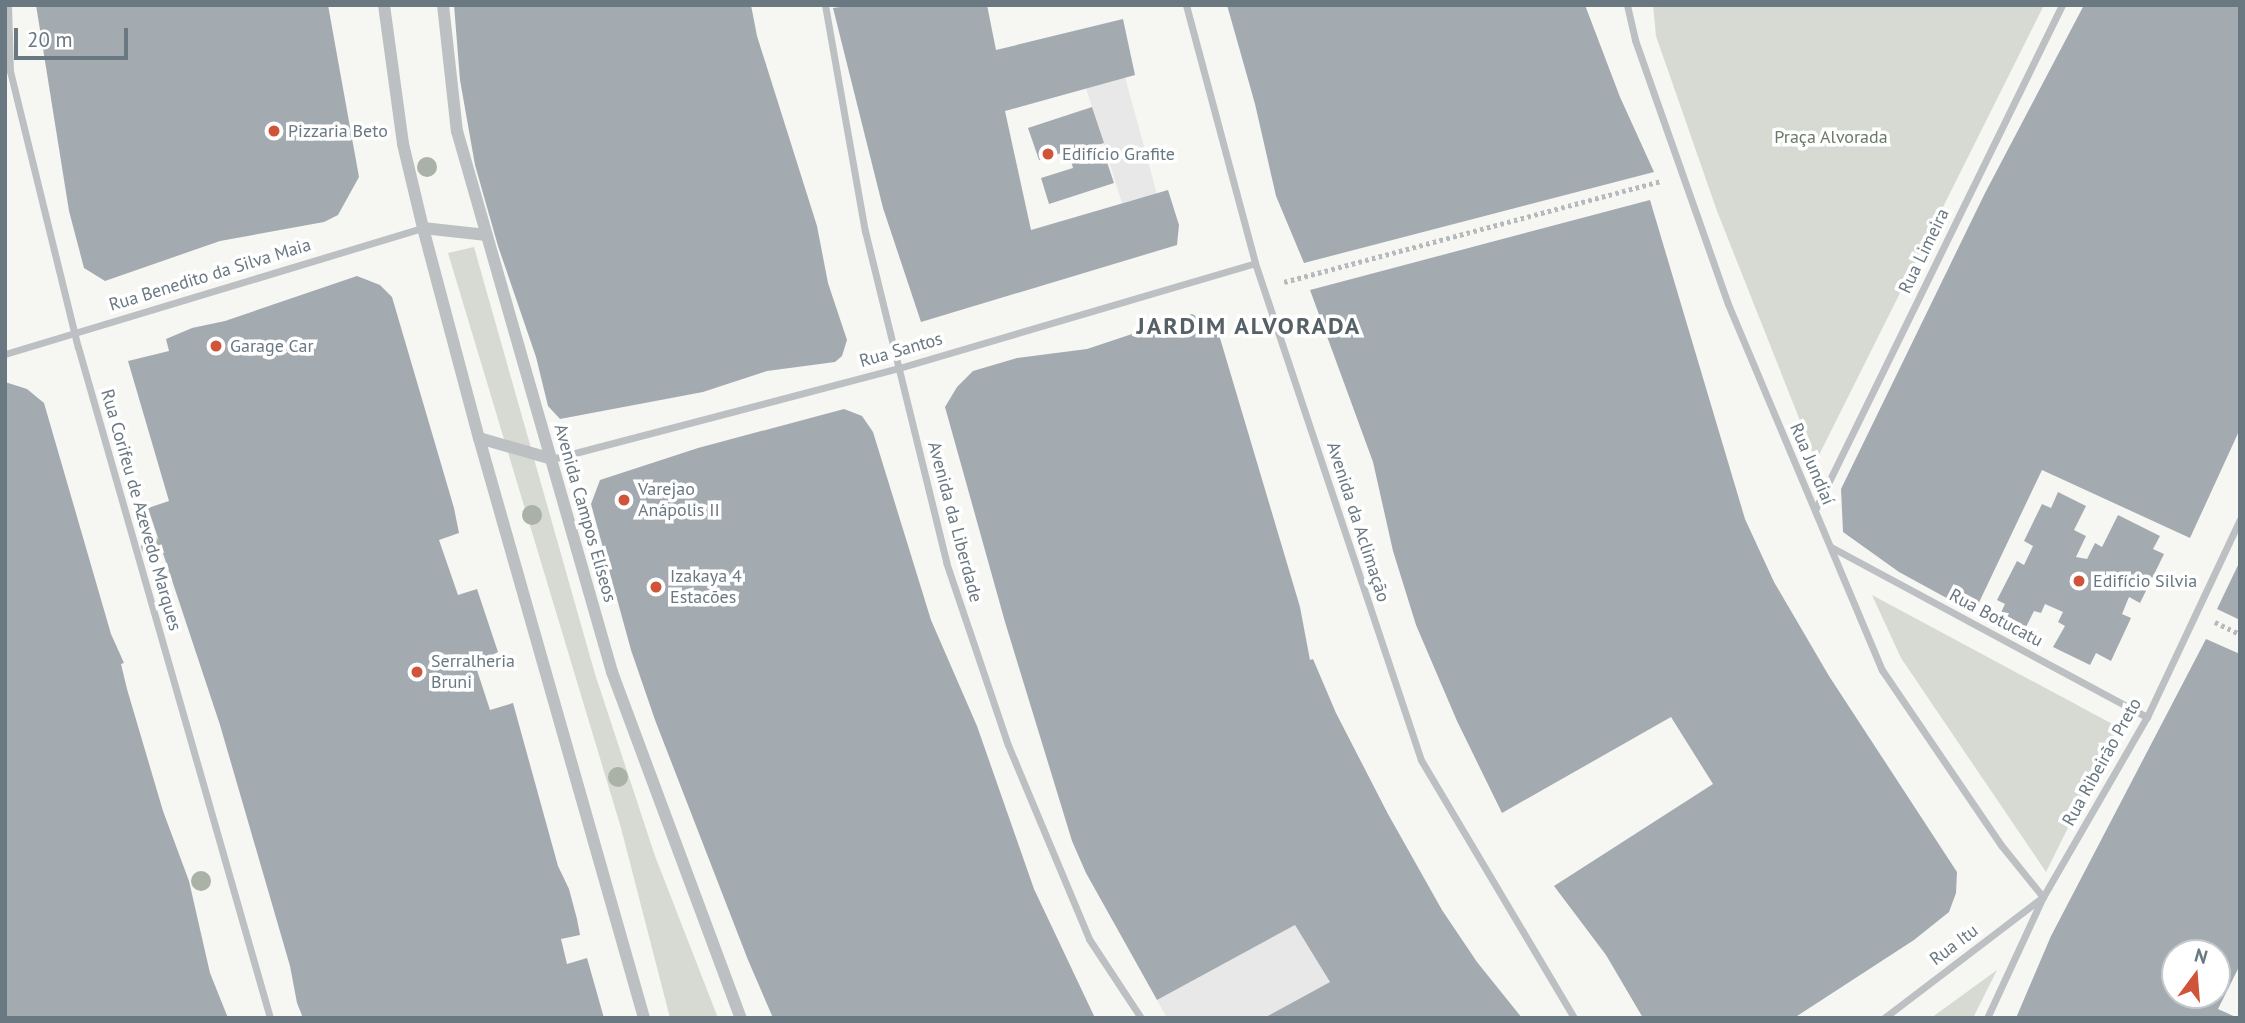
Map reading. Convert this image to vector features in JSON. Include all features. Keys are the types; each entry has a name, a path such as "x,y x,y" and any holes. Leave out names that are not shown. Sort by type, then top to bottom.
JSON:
{"street":[{"name":"Rua Corifeu de Azevedo Marques","path":"8,5 10,71 75,332 270,1018"},
{"path":"384,5 403,144 423,228 479,438 644,1018"},
{"name":"Avenida Campos Elíseos","path":"443,5 457,131 612,672 741,1018"},
{"name":"Avenida da Liberdade","path":"825,5 865,231 946,562 1008,745 1089,939 1141,1018"},
{"name":"Avenida da Aclimação","path":"1186,5 1255,263 1421,760 1574,1018"},
{"name":"Rua Jundiaí","path":"1627,5 1635,40 1728,304 1882,670 2001,845 2043,897"},
{"name":"Rua Limeira","path":"1815,510 2062,5"},
{"name":"Rua Benedito da Silva Maia","path":"5,354 423,228"},
{"path":"423,228 487,235"},
{"name":"Rua Santos","path":"552,459 899,368 1255,263"},
{"path":"479,438 552,459"},
{"name":"Rua Ribeirão Preto","path":"1987,1018 2043,897 2147,717 2240,519"},
{"name":"Rua Botucatu","path":"1830,547 2147,717"},
{"name":"Rua Itu","path":"1884,1018 2043,897"}],"path":[{"path":"1263,288 1682,175"}],"shaded area":[{"path":"1125,77 1157,194 1122,203 1086,88"},
{"path":"1295,925 1330,982 1264,1018 1167,1018 1157,1000"}],"green space":[{"name":"Praça Alvorada","path":"1653,5 2044,5 1816,461 1717,211 1656,36"},
{"path":"474,247 595,674 655,856 718,1018 670,1018 621,828 448,253"},
{"path":"1872,595 2118,727 2046,872 1901,658"},
{"path":"1997,970 1973,1018 1931,1018"}],"building":[{"path":"36,5 328,5 359,177 338,215 324,222 220,241 105,281 84,268 69,211"},
{"path":"454,5 751,5 757,36 817,226 828,283 847,340 842,356 835,362 767,371 703,392 560,419 548,406 536,357 498,246 475,165 460,80"},
{"path":"854,5 987,5 996,50 1123,19 1135,75 1005,111 1031,230 1168,190 1179,225 1177,245 921,322 883,208 833,8"},
{"path":"1227,5 1585,5 1620,97 1654,172 1304,263 1276,196 1255,104"},
{"path":"2084,5 2240,5 2240,429 2190,538 2042,470 1974,613 1899,572 1843,532 1841,489 1985,193"},
{"name":"Edifício Grafite","path":"1092,107 1104,143 1082,150 1086,163 1105,156 1114,183 1049,204 1041,178 1073,168 1068,151 1039,160 1028,128"},
{"path":"1650,200 1745,519 1774,582 1829,676 1957,872 1956,893 1949,912 1914,940 1794,1018 1643,1018 1606,955 1554,886 1713,784 1671,717 1502,813 1457,721 1416,625 1393,551 1373,462 1310,290"},
{"path":"357,276 380,285 392,297 459,533 439,540 458,595 477,589 498,652 475,664 490,710 513,703 558,866 569,889 577,919 580,935 561,939 567,964 587,958 604,1018 303,1018 297,1003 290,966 220,725 148,508 169,501 128,361 169,351 166,339 192,328 225,321"},
{"path":"1192,314 1217,328 1300,607 1310,660 1313,659 1336,713 1442,910 1477,962 1522,1018 1264,1018 1330,982 1295,925 1157,1000 1086,873 1072,841 1005,622 945,407 957,387 973,371 1017,358 1087,349"},
{"path":"5,382 27,389 44,403 111,634 124,663 121,664 127,689 163,811 189,881 210,973 228,1018 5,1018"},
{"path":"844,409 862,416 873,432 931,620 977,726 1034,889 1095,1018 773,1018 748,960 655,720 631,650 591,504 600,480 698,448"},
{"name":"Edifício Silvia","path":"2058,492 2086,506 2074,530 2086,536 2076,557 2087,559 2095,543 2102,547 2118,515 2160,536 2153,549 2164,554 2140,603 2129,597 2122,614 2131,618 2111,661 2096,653 2090,665 2053,647 2065,626 2058,622 2063,612 2045,604 2041,613 2034,611 2024,631 1998,619 2005,604 1997,600 2017,561 2024,565 2033,546 2024,541 2042,504 2051,508"},
{"path":"2240,561 2240,620 2217,609"},
{"path":"2206,639 2240,654 2240,965 2231,983 2231,939 2161,939 2161,1009 2218,1009 2238,1018 2016,1018 2051,936"}],"place":[{"name":"Pizzaria Beto","path":"274,131"},
{"name":"Edifício Grafite","path":"1048,154"},
{"name":"Garage Car","path":"216,346"},
{"name":"Varejao Anápolis II","path":"624,500"},
{"name":"Edifício Silvia","path":"2079,581"},
{"name":"Izakaya 4 Estacões","path":"656,587"},
{"name":"Serralheria Bruni","path":"417,672"}],"district":[{"name":"JARDIM ALVORADA","path":"1249,326"}]}
